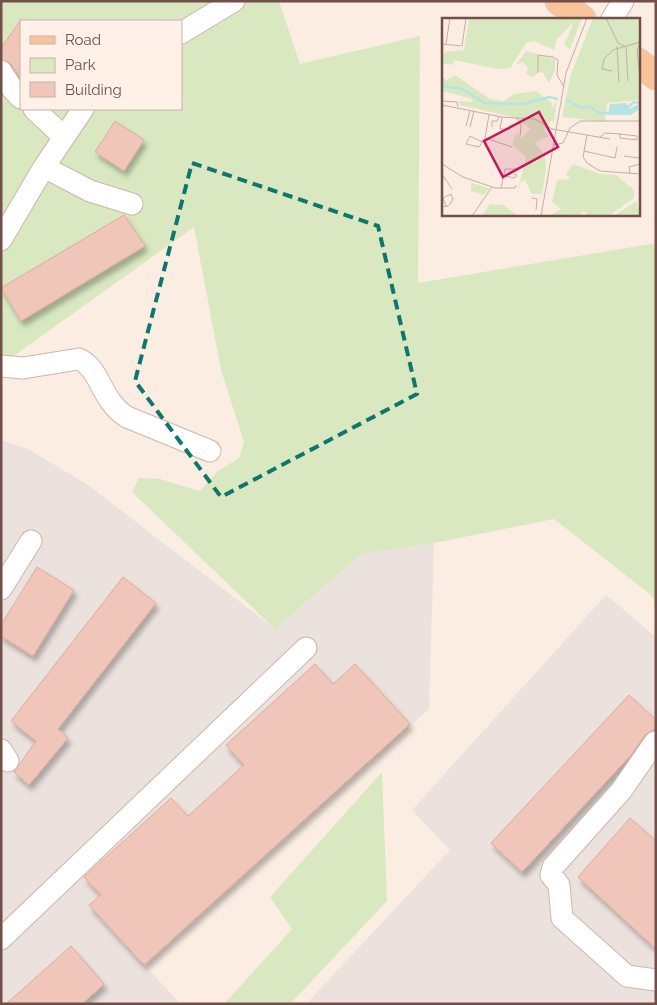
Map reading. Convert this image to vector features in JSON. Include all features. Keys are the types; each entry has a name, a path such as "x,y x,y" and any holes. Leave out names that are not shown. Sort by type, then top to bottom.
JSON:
{"main road":[{"path":"559,1 581,18"},
{"path":"640,64 656,76"}],"street":[{"path":"182,32 234,1"},
{"path":"613,18 623,1"},
{"path":"1,71 13,90 20,97"},
{"path":"35,110 64,137"},
{"path":"1,240 44,167 82,110"},
{"path":"44,167 90,191 132,204"},
{"path":"1,366 24,368 79,358 91,368 115,409 127,417 210,451"},
{"path":"1,589 32,541"},
{"path":"1,939 306,648"},
{"path":"655,742 621,791 554,867 551,875 559,885 562,918 627,976 656,980"}],"highlighted area":[{"path":"192,163 378,226 417,394 221,497 135,381"}],"shaded area":[{"path":"1,440 28,449 88,485 275,629 361,554 434,543 429,709 144,965 181,1004 1,1004"},
{"path":"606,595 656,637 656,1004 306,1004 450,850 412,810"}],"green space":[{"path":"1,1 279,1 300,64 420,36 418,283 656,243 656,605 651,595 554,519 434,543 361,554 275,629 132,492 139,478 160,479 200,491 218,471 239,458 244,442 221,370 194,227 1,365"},
{"path":"382,772 387,901 290,1004 224,1004 292,929 270,897"}],"building":[{"path":"20,21 20,77 11,64 1,59 1,48"},
{"path":"115,121 144,140 124,171 95,152"},
{"path":"124,215 145,246 21,321 1,288"},
{"path":"37,567 74,590 33,656 1,636 1,625"},
{"path":"123,577 156,603 58,729 68,738 29,785 14,772 36,741 11,721"},
{"path":"315,664 333,684 355,664 410,724 144,965 89,905 101,895 84,877 171,798 188,816 244,765 226,745"},
{"path":"629,695 656,720 656,728 645,735 631,755 522,872 491,843"},
{"path":"630,818 656,841 656,949 578,877"},
{"path":"71,946 104,984 82,1004 6,1004"}]}
